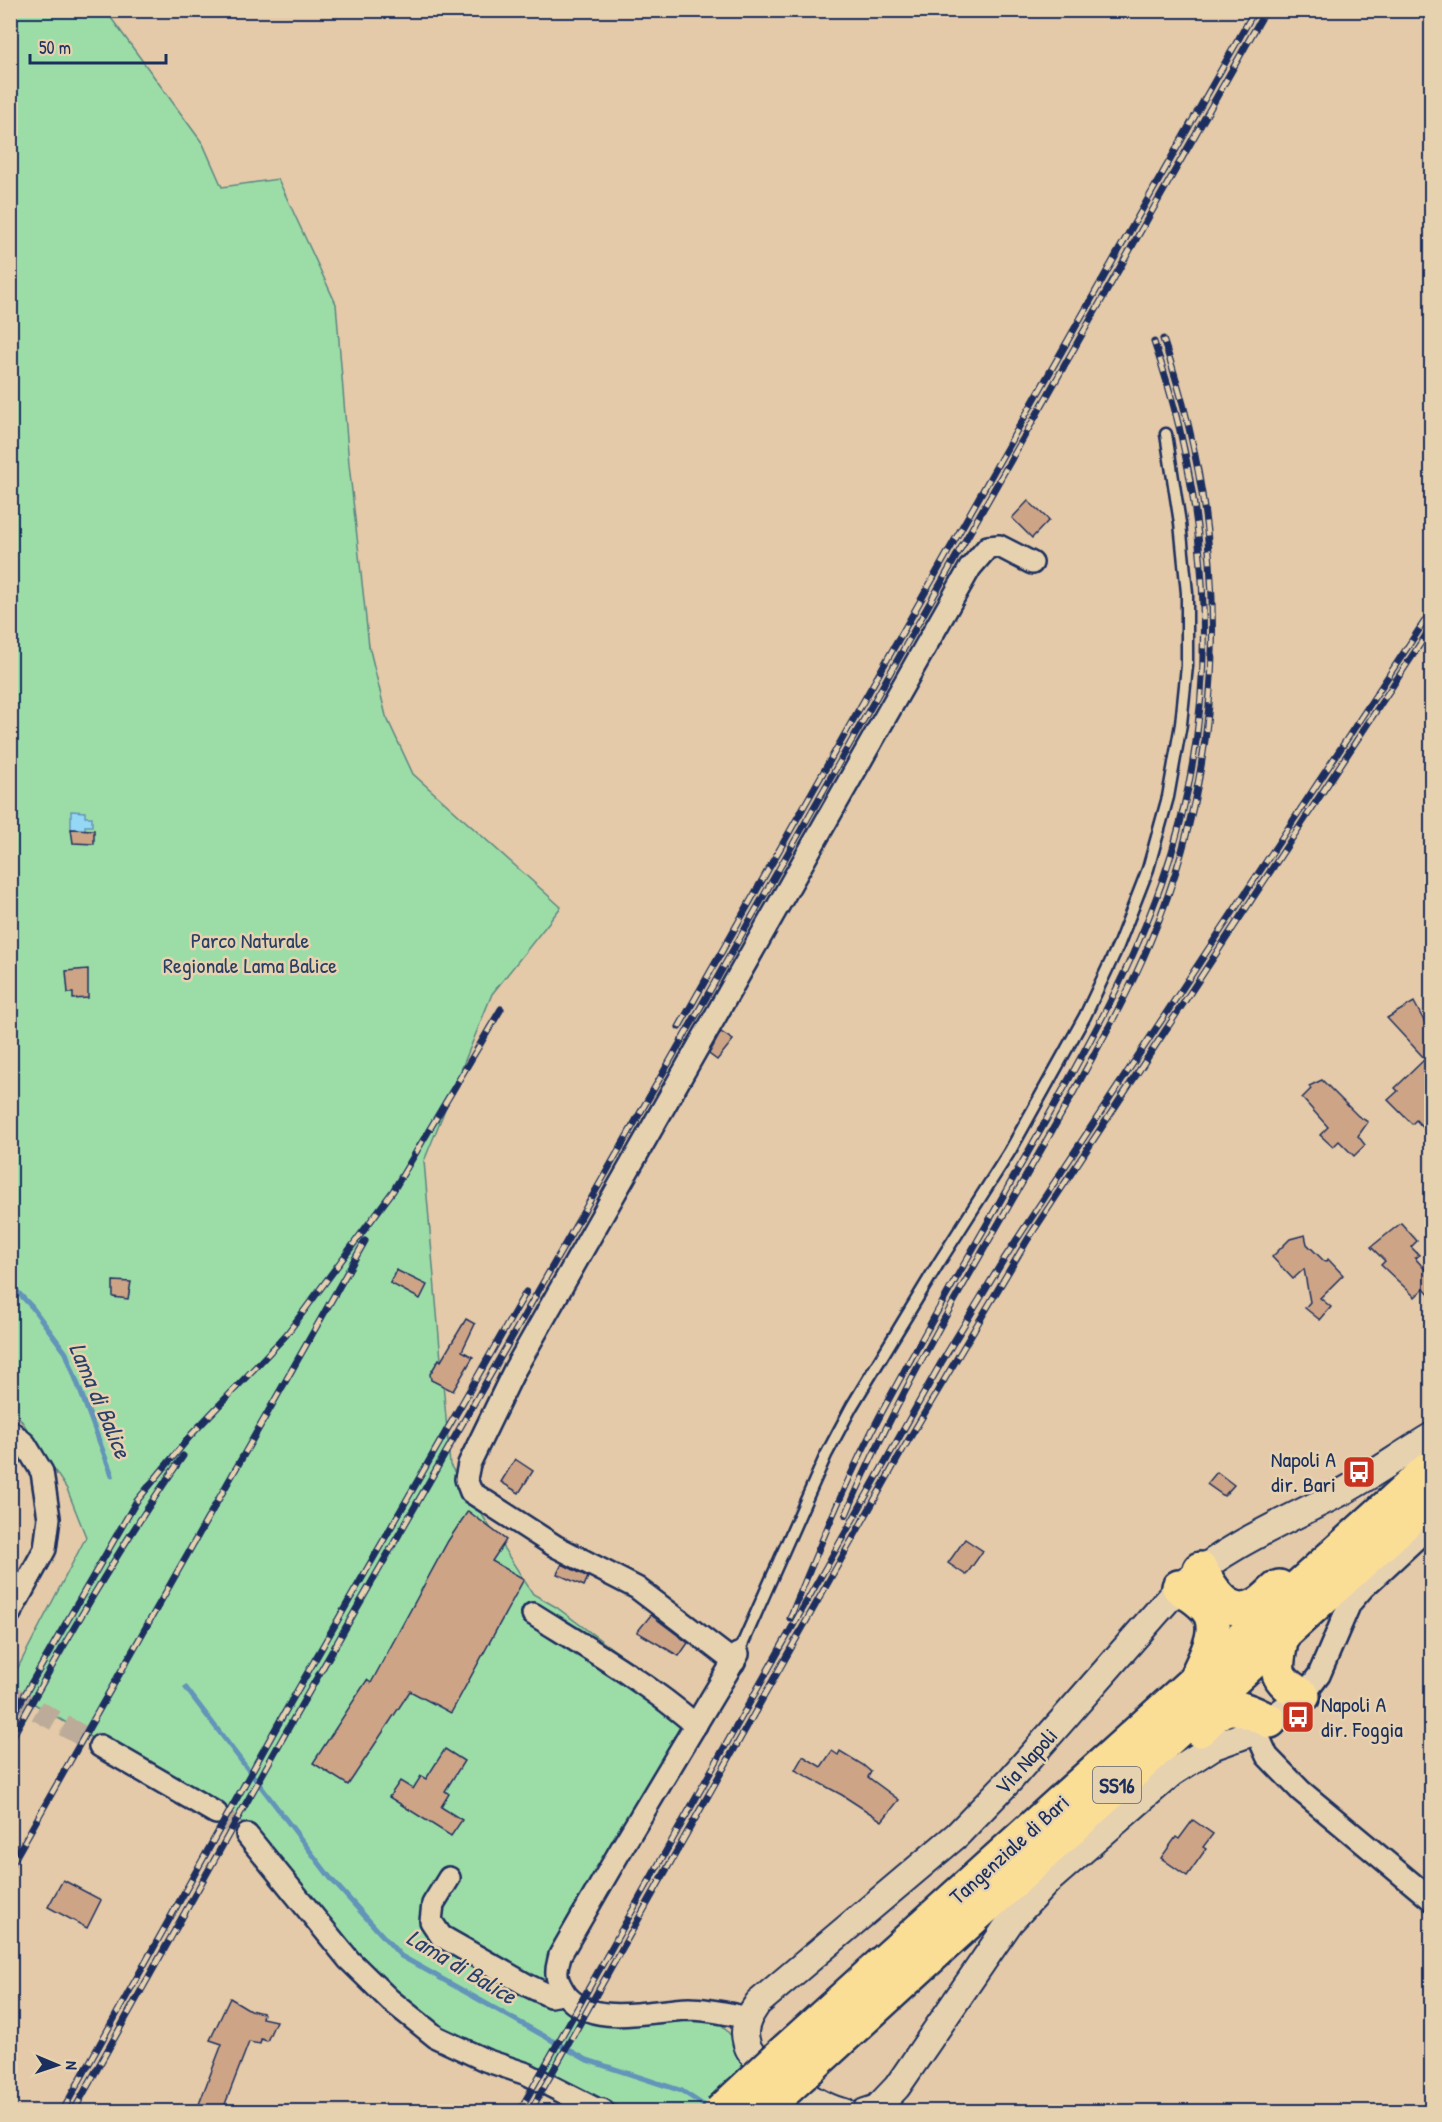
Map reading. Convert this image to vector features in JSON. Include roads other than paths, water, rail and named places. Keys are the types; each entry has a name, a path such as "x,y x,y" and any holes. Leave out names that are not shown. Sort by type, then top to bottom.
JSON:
{"highway":[{"name":"Tangenziale di Bari","path":"761,2112 794,2062 1195,1680 1431,1466"},
{"name":"Tangenziale di Bari","path":"720,2112 794,2062 1143,1762 1431,1498"},
{"path":"1190,1578 1229,1607 1245,1609 1258,1605 1309,1560 1343,1547"},
{"path":"1190,1578 1213,1625 1211,1644 1195,1680"},
{"path":"1282,1636 1277,1664 1278,1675 1284,1685 1303,1696"},
{"path":"1143,1762 1170,1757 1222,1710 1242,1709 1263,1726"}],"street":[{"path":"844,2112 774,2076 750,2051 745,2033 748,2019 716,2011 690,2009 607,2015 589,2011 572,2002 562,1990 557,1973 560,1956 736,1658 637,1588 555,1546 471,1492 466,1479 469,1464 515,1369 970,568 988,547 999,546 1032,563"},
{"path":"10,1431 25,1444 42,1472 50,1518 45,1549 10,1613"},
{"name":"Via Napoli","path":"748,2019 758,2003 782,1981 957,1834 1010,1780 1190,1578 1258,1532 1343,1491 1431,1436"},
{"path":"865,2112 877,2108 897,2087 1010,1922 1047,1882 1172,1773 1214,1746 1263,1726 1303,1696 1319,1675 1350,1603 1431,1524"},
{"path":"533,1614 622,1670 696,1725"},
{"path":"1263,1726 1267,1756 1301,1791 1431,1900"},
{"path":"100,1746 216,1813"},
{"path":"247,1835 349,1960 390,2000 436,2037 485,2060 527,2074 600,2112"},
{"path":"449,1878 433,1904 431,1921 441,1936 550,1996 557,1995 562,1990"}],"lane":[{"path":"736,1658 826,1455 852,1406 938,1263 1010,1151 1085,1016 1118,946 1148,869 1168,796 1181,724 1187,666 1186,581 1180,523 1166,434"}],"water":[{"path":"71,811 85,812 85,817 92,817 92,826 85,826 85,830 71,829"}],"waterway":[{"name":"Lama di Balice","path":"10,1284 32,1307 66,1353 112,1475"},
{"name":"Lama di Balice","path":"186,1688 332,1880 401,1956 587,2060 682,2091 711,2110"}],"tunnel":[{"path":"10,1695 100,1746"},
{"path":"216,1813 247,1835"}],"railway":[{"path":"679,1027 1255,10"},
{"path":"73,2112 290,1725 699,1010 1266,10"},
{"path":"846,1515 870,1461 924,1355 1123,1001 1150,942 1177,869 1196,794 1208,718 1212,642 1210,565 1201,488 1185,413 1163,339"},
{"path":"790,1618 845,1487 870,1435 944,1299 1065,1087 1110,1002 1150,915 1181,819 1194,751 1202,683 1203,613 1199,544 1189,475 1174,408 1154,342"},
{"path":"519,2112 941,1363 1004,1259 1432,610"},
{"path":"530,2112 902,1451 1028,1239 1432,626"},
{"path":"10,1720 136,1502 191,1435 286,1335 393,1191 501,1009"},
{"path":"10,1867 365,1241"},
{"path":"62,2112 281,1719 526,1292"},
{"path":"10,1741 114,1561 183,1456"}],"place":[{"name":"Napoli A dir. Bari","path":"1359,1472"},
{"name":"Napoli A dir. Foggia","path":"1298,1717"}],"park label":[{"name":"Parco Naturale Regionale Lama Balice","path":"250,952"}]}
